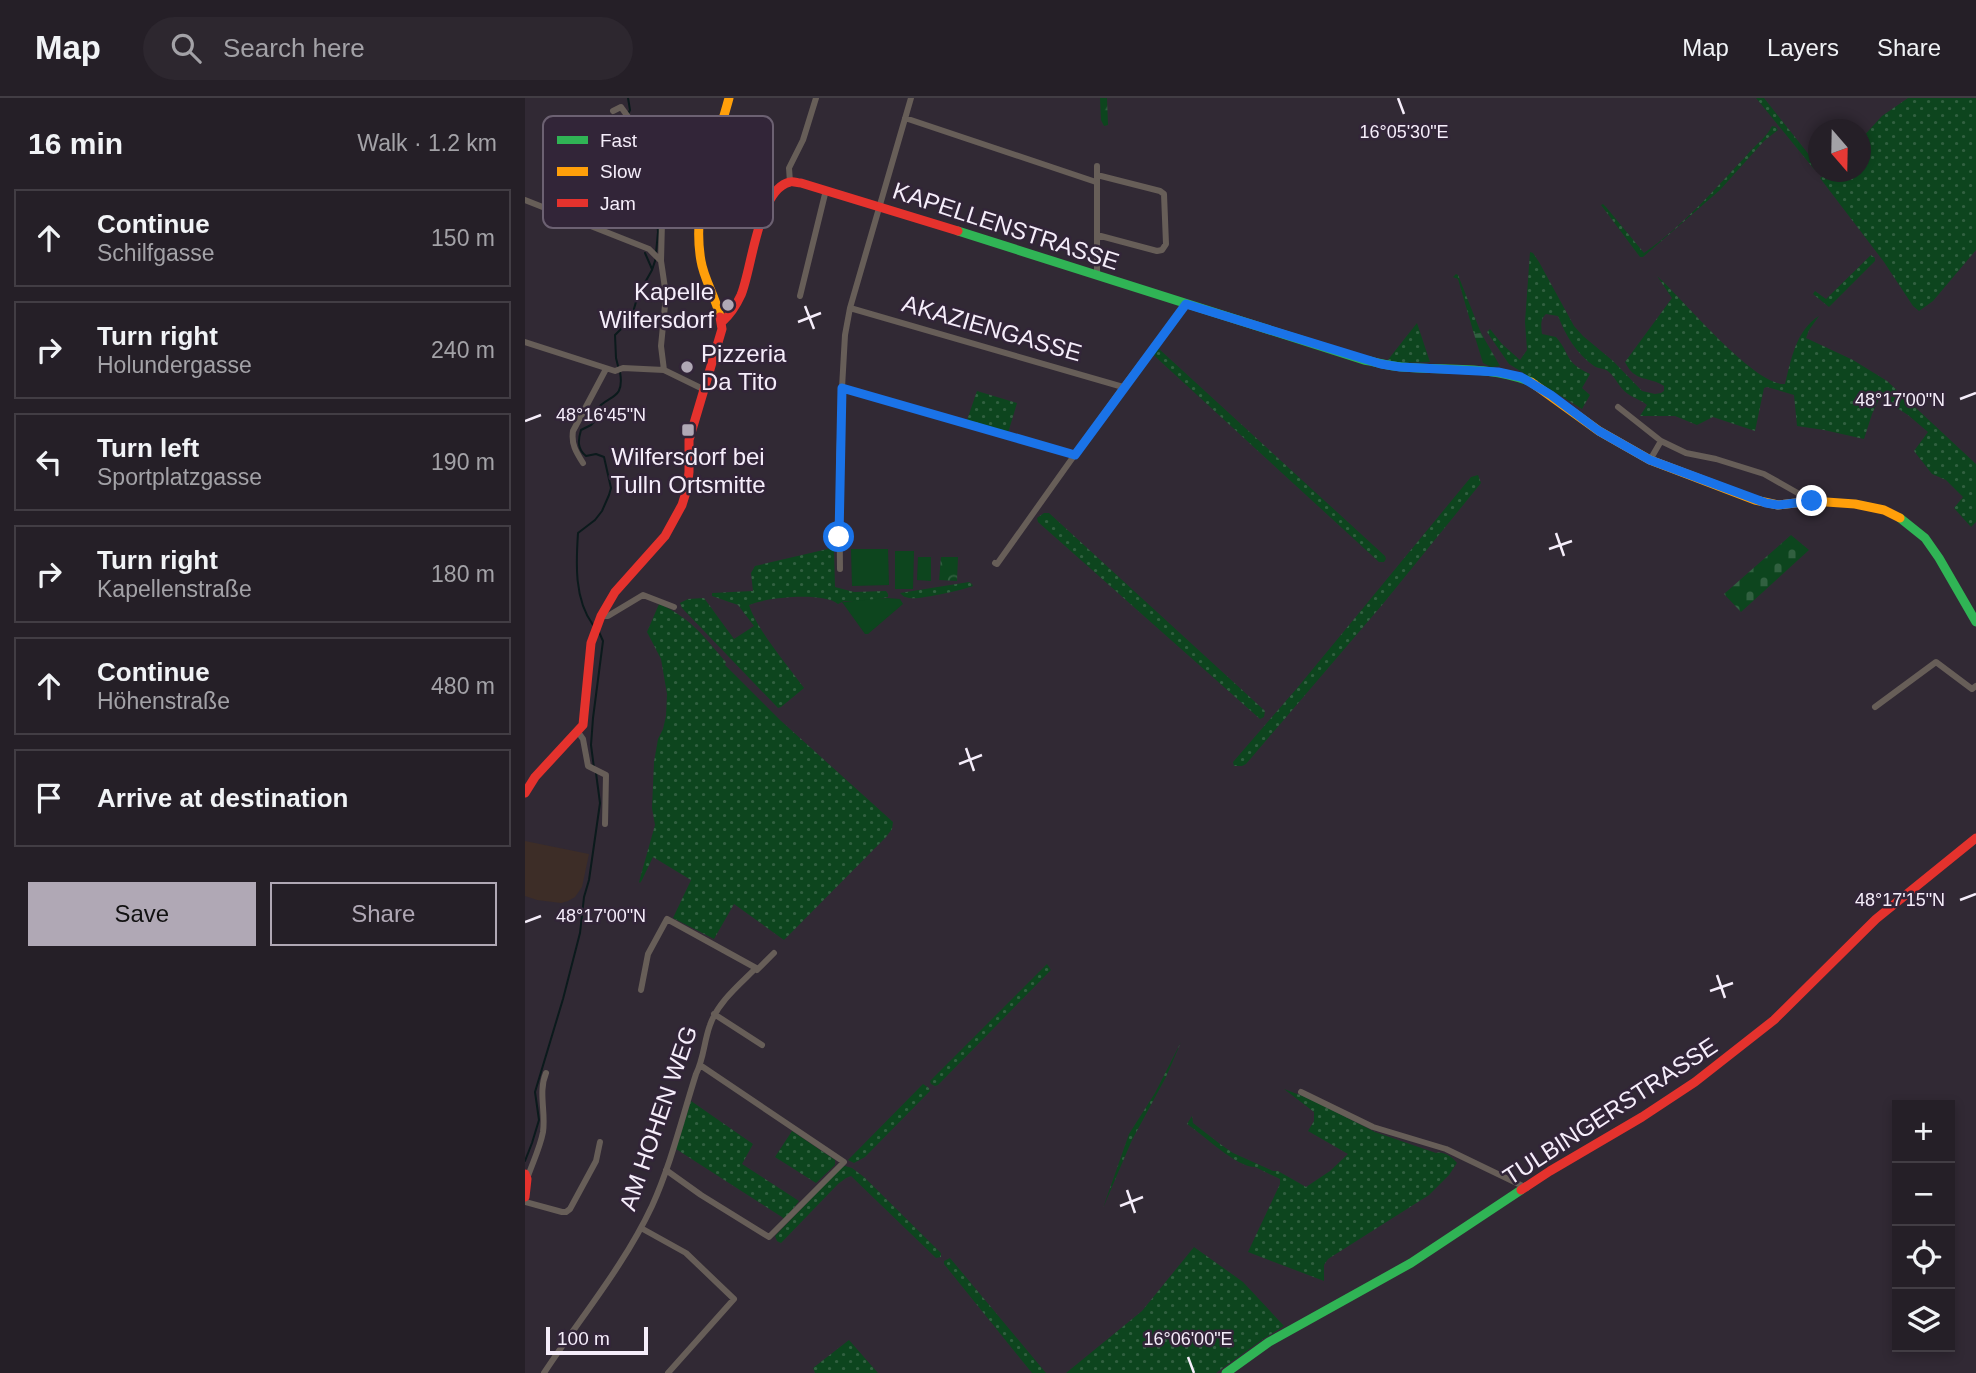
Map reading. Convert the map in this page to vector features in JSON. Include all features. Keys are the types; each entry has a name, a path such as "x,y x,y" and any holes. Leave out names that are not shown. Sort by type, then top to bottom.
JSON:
{"street":[{"path":"723,116 729,98"},
{"path":"773,194 790,182 789,168 803,140 816,98"},
{"path":"840,569 839,462 845,335 850,307 911,98"},
{"path":"613,111 621,107 627,116"},
{"path":"905,118 1097,179 1164,194 1166,244 1162,250 1097,235"},
{"path":"1097,166 1097,276"},
{"name":"KAPELLENSTRASSE","path":"790,182 880,206 1364,360 1400,367 1486,370 1521,377 1551,395 1599,431 1650,460 1766,503 1778,505 1812,501 1863,505 1884,510 1905,520 1925,538 1976,622"},
{"path":"800,296 826,190"},
{"path":"525,200 543,207"},
{"path":"596,228 649,249 660,259"},
{"path":"662,228 660,259 666,295 661,346 664,370"},
{"path":"525,793 535,777 578,732 585,718 593,639 599,620 615,592 665,536 675,521 687,489 689,440 722,322 704,275 699,245 700,228"},
{"path":"722,322 732,314 744,289 759,228"},
{"path":"995,563 997,564 1123,387 1186,304"},
{"name":"AKAZIENGASSE","path":"850,307 1123,387"},
{"path":"525,342 615,371 623,368 664,370 705,390"},
{"path":"583,463 574,450 573,431 606,369"},
{"path":"842,388 1075,455"},
{"path":"1618,407 1661,441 1686,453 1764,474 1812,501"},
{"path":"1650,460 1661,441"},
{"path":"599,620 643,595 674,607"},
{"path":"1874,707 1936,662 1972,688 1976,686"},
{"path":"578,732 583,739 588,766 606,775 605,824"},
{"name":"TULBINGERSTRASSE","path":"1226,1373 1269,1342 1411,1262 1550,1171 1667,1101 1736,1051 1795,1001 1876,919 1976,838"},
{"path":"641,990 648,954 667,919 756,968"},
{"name":"AM HOHEN WEG","path":"544,1373 568,1335 589,1310 652,1206 700,1065 714,1014 756,968 757,970 774,953"},
{"name":"AM HOHEN WEG","path":"714,1014 762,1045"},
{"path":"666,1170 769,1237 844,1162 700,1065"},
{"path":"525,1197 526,1177 543,1134 541,1084 546,1073"},
{"path":"1301,1092 1373,1127 1446,1149 1527,1188"},
{"path":"525,1202 562,1212 570,1209 596,1161 600,1142"},
{"path":"641,1228 686,1253 734,1299 668,1373"}],"shaded area":[{"path":"525,841 589,854 582,887 575,897 561,903 525,896"}],"green space":[{"path":"1100,98 1107,98 1108,125 1104,126 1101,120"},
{"path":"1756,98 1764,98 1808,153 1808,162"},
{"path":"1908,98 1976,98 1976,250 1933,301 1919,311 1823,182 1871,182 1871,128 1882,116"},
{"path":"1772,126 1778,130 1764,141 1720,190 1643,257 1640,257 1601,205 1606,207 1644,253 1698,207"},
{"path":"1530,252 1539,262 1574,326 1642,391 1655,394 1664,391 1664,386 1633,373 1625,362 1672,298 1657,276 1737,357 1772,381 1785,384 1800,337 1819,316 1806,338 1853,360 1887,381 1976,464 1976,522 1971,527 1954,508 1963,497 1946,480 1932,474 1914,451 1928,432 1880,397 1864,439 1797,426 1794,395 1767,387 1764,388 1755,431 1713,417 1697,425 1675,416 1640,416 1647,405 1625,392 1611,374 1582,356 1572,344 1558,316 1546,314 1541,325 1542,334 1556,337 1572,362 1590,374 1582,388 1590,395 1582,409 1509,364 1487,332 1490,329 1520,360 1527,350 1525,322"},
{"path":"1871,255 1875,261 1829,307 1813,294 1815,291 1826,299"},
{"path":"1456,274 1481,333 1474,334 1458,279 1453,277"},
{"path":"1417,323 1430,362 1387,361"},
{"path":"1481,333 1500,366 1491,367 1483,363 1474,334"},
{"path":"1158,348 1385,556 1384,562 1379,562 1160,361 1154,355"},
{"path":"977,391 1017,403 1008,433 967,420"},
{"path":"1478,475 1481,483 1382,605 1246,764 1234,766 1233,762 1471,477"},
{"path":"1049,513 1265,711 1264,717 1260,719 1038,522 1037,518"},
{"path":"1791,535 1809,550 1741,612 1724,594"},
{"path":"832,548 835,587 854,592 886,591 888,597 870,601 844,601 838,604 821,598 795,597 749,605 766,636 804,688 778,708 680,603 688,599 704,598 734,639 754,626 738,605 712,596 712,593 753,591 751,573 755,566"},
{"path":"851,549 888,549 889,585 852,586"},
{"path":"895,551 914,551 913,589 895,589"},
{"path":"918,557 931,557 931,581 917,580"},
{"path":"941,557 958,557 957,581 939,580"},
{"path":"969,582 973,586 931,596 910,598 900,593"},
{"path":"900,599 903,604 868,634 865,634 842,602"},
{"path":"659,604 695,627 726,662 725,665 780,720 893,822 886,837 784,940 734,904 714,939 673,918 691,880 653,857 639,882 655,825 652,808 654,762 666,716 667,694 661,659 647,632"},
{"path":"1047,964 1051,970 938,1085 931,1084 930,1081"},
{"path":"1181,1042 1166,1077 1132,1140 1103,1208 1129,1134 1155,1093"},
{"path":"923,1084 930,1091 865,1157 854,1163 848,1160"},
{"path":"1284,1089 1308,1098 1375,1132 1445,1154 1457,1163 1429,1195 1328,1259 1324,1265 1324,1281 1248,1252 1280,1179 1239,1162 1187,1124 1192,1116 1193,1123 1233,1153 1278,1171 1306,1187 1330,1171 1348,1154 1308,1131 1314,1121 1314,1112"},
{"path":"691,1101 753,1144 742,1164 799,1201 785,1219 676,1149"},
{"path":"792,1131 835,1160 835,1165 816,1183 775,1157"},
{"path":"845,1166 864,1177 941,1253 941,1257 936,1258 851,1176 838,1184 781,1243 777,1241 775,1236"},
{"path":"1194,1247 1243,1282 1284,1326 1216,1373 1066,1373 1142,1311"},
{"path":"950,1258 1046,1373 1032,1373 944,1264 944,1261"},
{"path":"849,1340 878,1373 815,1373 813,1368"}],"waterway":[{"path":"628,98 628,114"},
{"path":"656,253 658,228"},
{"path":"645,253 652,269"},
{"path":"618,366 615,335 631,319 638,295 656,258"},
{"path":"593,625 579,592 578,533 602,511 611,488 604,457 596,454 586,456 580,447 579,437 581,430 597,419 595,411 618,393 620,372"},
{"path":"594,768 591,745 603,641 599,632"},
{"path":"525,1161 539,1120 535,1092 580,933 600,803 596,773"}],"traffic: fast":[{"path":"958,231 1364,360 1402,367 1500,373 1531,382"},
{"path":"1900,518 1925,538 1976,622"},
{"path":"1226,1373 1269,1342 1411,1263 1521,1190"}],"traffic: slow":[{"path":"724,116 729,98"},
{"path":"699,228 701,261 720,317"},
{"path":"1531,382 1599,431 1650,460 1755,500 1778,505 1812,501 1855,504 1884,510 1900,518"}],"traffic: jam":[{"path":"773,195 790,182 801,183 958,231"},
{"path":"722,322 741,295 759,228"},
{"path":"525,793 535,777 583,725 591,643 601,616 615,592 665,536 682,505 689,472 689,440 722,329 720,317"},
{"path":"1521,1190 1695,1082 1774,1020 1876,919 1976,838"},
{"path":"525,1174 525,1197"}],"place":[{"name":"Kapelle Wilfersdorf","path":"728,305"},
{"name":"Pizzeria Da Tito","path":"687,367"},
{"name":"Wilfersdorf bei Tulln Ortsmitte","path":"688,430"}],"route":[{"path":"839,537 842,388 1075,455 1186,304 1381,364 1512,374 1551,395 1599,431 1671,469 1766,503 1778,505 1812,501"}]}
